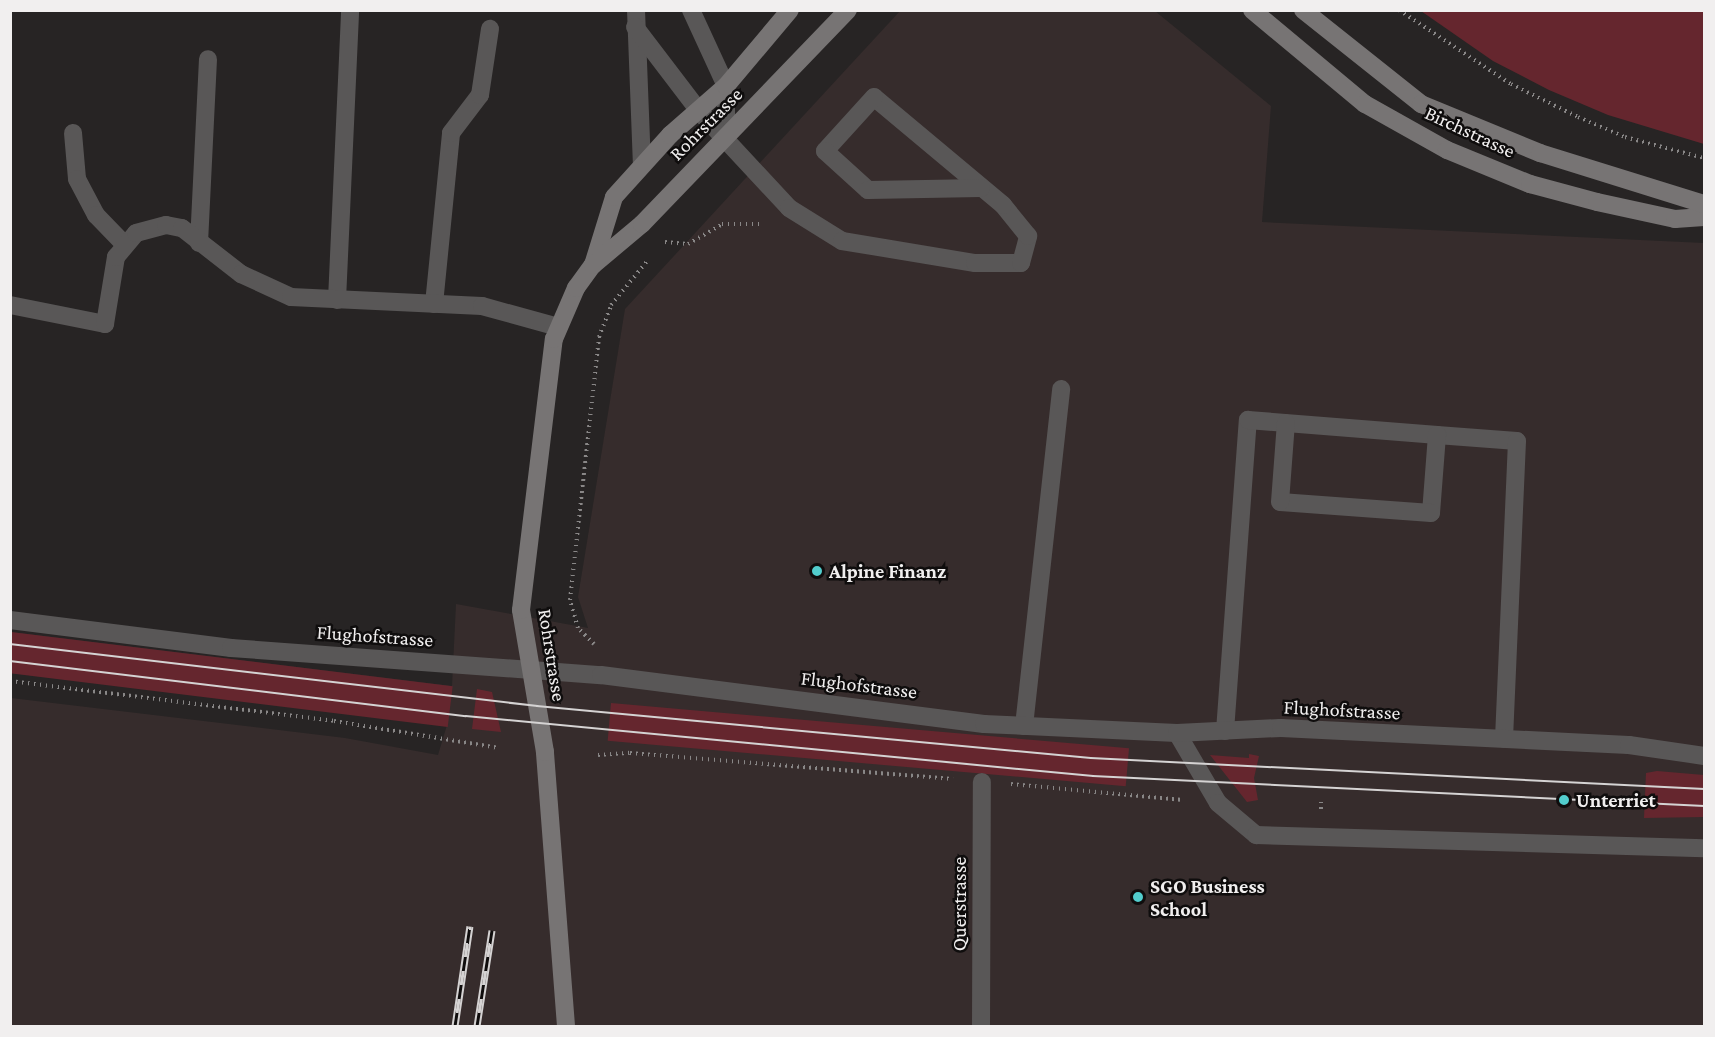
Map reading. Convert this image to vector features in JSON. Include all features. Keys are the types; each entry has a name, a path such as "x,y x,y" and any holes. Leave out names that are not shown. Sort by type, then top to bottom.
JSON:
{"main road":[{"name":"Rohrstrasse","path":"566,1026 544,752 531,671 522,585 558,327 593,265 614,197 642,165 726,86 790,10"},
{"name":"Rohrstrasse","path":"593,265 642,224 848,10"},
{"name":"Birchstrasse","path":"1252,10 1365,104 1447,150 1530,184 1597,202 1675,219 1704,217"},
{"name":"Birchstrasse","path":"1304,10 1352,54 1421,104 1540,153 1704,204"}],"street":[{"path":"338,300 350,10"},
{"path":"691,10 726,86 726,135"},
{"path":"636,19 699,111 726,135 789,208 842,241 975,263 1020,263 1028,236 981,188 874,97 825,151 868,190 981,188"},
{"path":"636,19 642,165"},
{"path":"434,304 450,133 480,95 490,29"},
{"path":"199,243 208,59"},
{"path":"73,133 77,179 96,215 124,243"},
{"path":"10,305 105,324 116,257 124,243 151,226 166,225 182,228 199,243 265,288 291,297 434,304 515,312 558,327"},
{"path":"1024,726 1061,388"},
{"path":"1225,731 1248,420 1517,441 1504,739"},
{"path":"1286,423 1280,502 1431,513 1437,435"},
{"name":"Flughofstrasse","path":"10,620 231,648 531,671 1024,726 1177,733 1281,728 1629,745 1704,756"},
{"path":"1177,733 1218,803 1256,835 1704,848"},
{"name":"Querstrasse","path":"981,1026 982,782"}],"path":[{"path":"1399,10 1511,84 1578,117 1625,137 1704,158"},
{"path":"602,648 578,628 570,600 598,337 611,305 663,242 688,244 722,224 758,228 789,208"},
{"path":"10,681 334,720 498,748"},
{"path":"598,755 630,753 1218,803"},
{"path":"1321,799 1321,810"}],"shaded area":[{"path":"900,11 1155,11 1271,106 1262,222 1704,243 1704,1026 11,1026 11,698 345,738 438,755 447,725 11,673 11,632 452,686 456,604 588,628 578,597 625,309"},
{"path":"1421,11 1704,11 1704,144 1608,115 1549,90 1493,61"},
{"path":"11,632 453,686 448,727 10,673"},
{"path":"477,689 492,692 501,732 472,729"},
{"path":"611,703 1129,748 1126,786 608,741"},
{"path":"1249,754 1259,756 1254,778 1258,800 1247,802 1210,755 1249,758"},
{"path":"1657,771 1704,775 1704,817 1644,818 1646,773"}],"tram line":[{"path":"10,644 537,706 1091,758 1704,789"},
{"path":"10,661 466,716 1093,776 1704,806"}],"railway":[{"path":"455,1026 470,926"},
{"path":"477,1026 492,930"}],"place":[{"name":"Alpine Finanz","path":"817,571"},
{"name":"Unterriet","path":"1564,800"},
{"name":"SGO Business School","path":"1138,897"}]}
